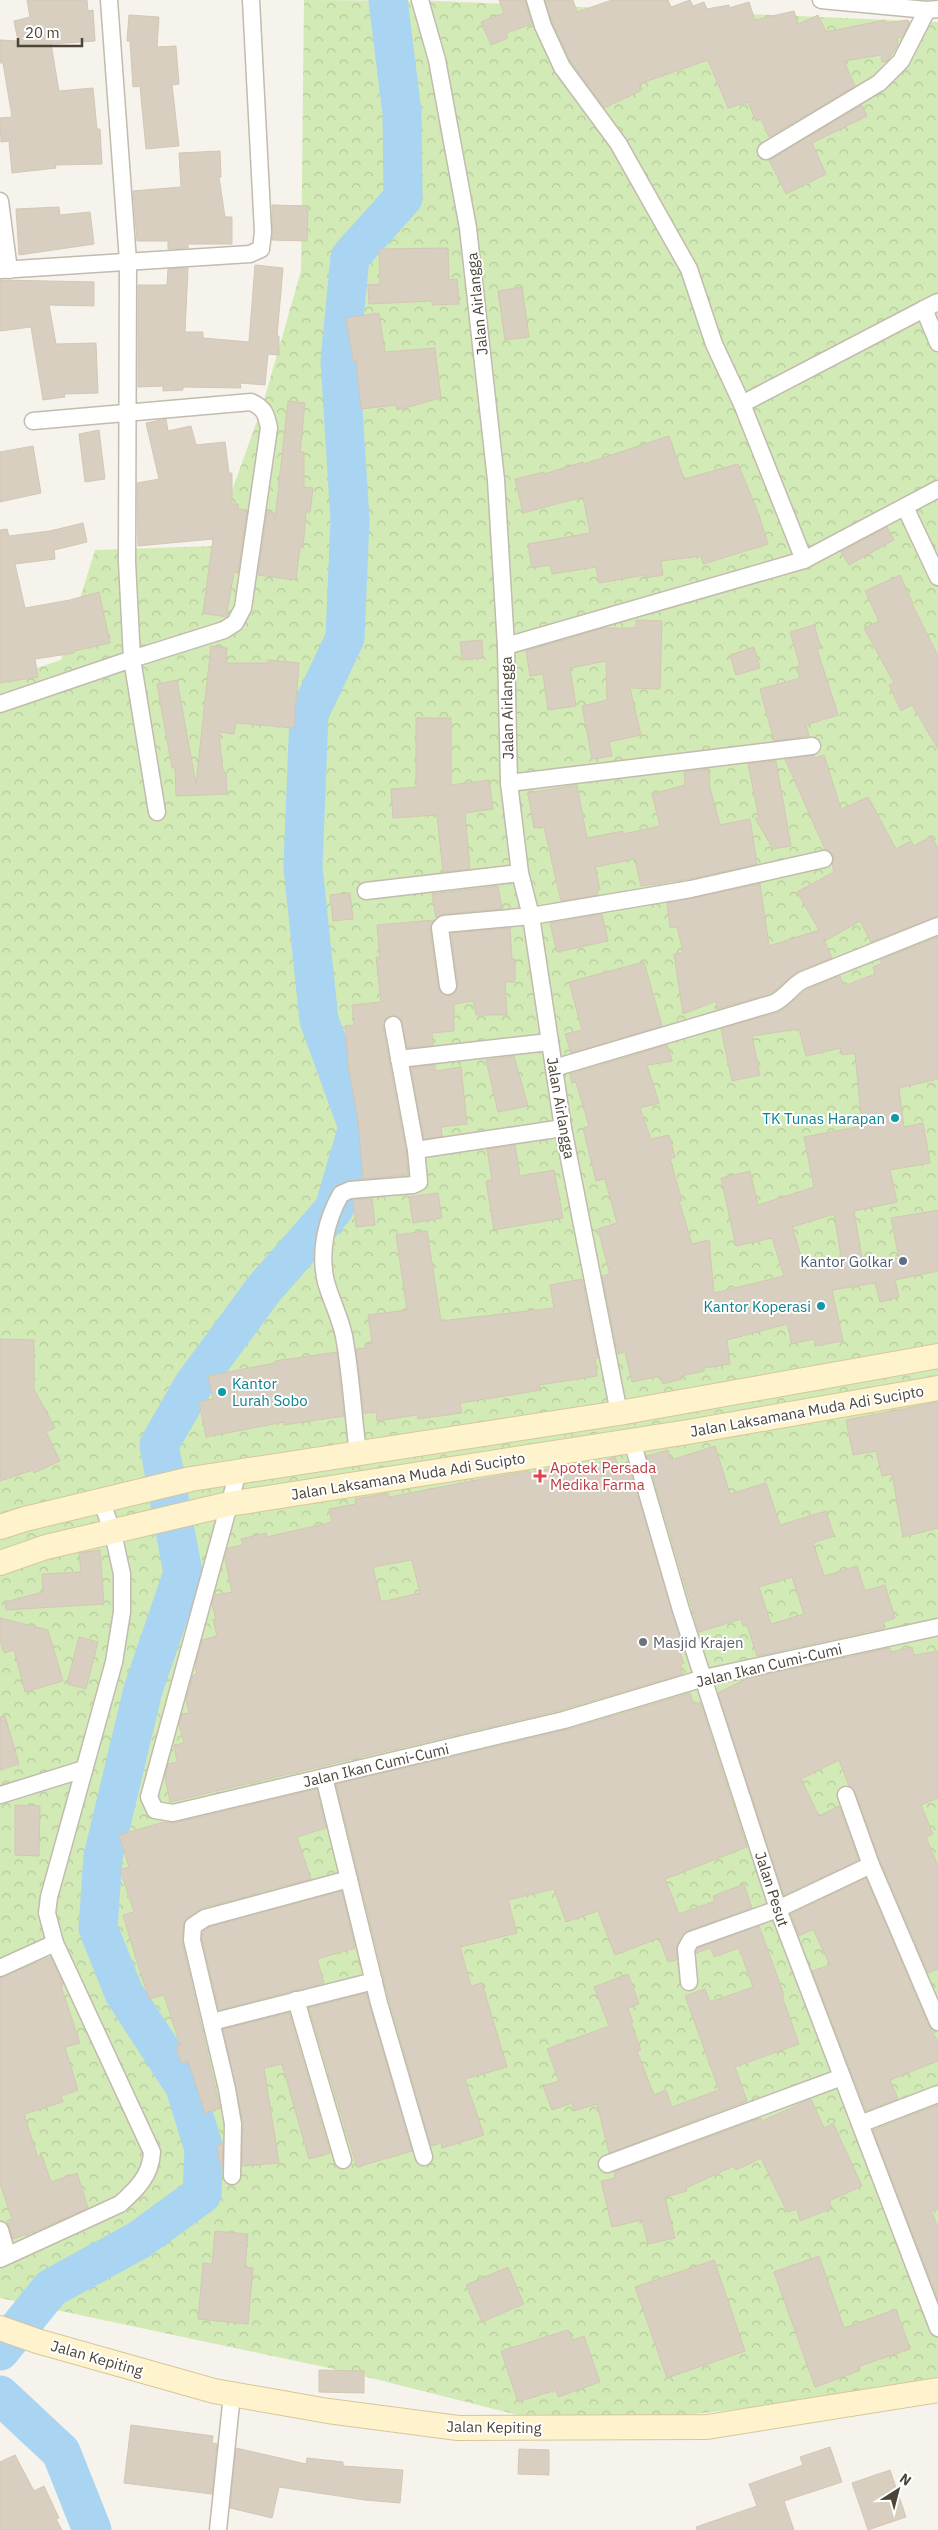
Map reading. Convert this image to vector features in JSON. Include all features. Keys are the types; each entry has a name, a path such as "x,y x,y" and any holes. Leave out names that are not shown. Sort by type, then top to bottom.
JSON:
{"main road":[{"name":"Jalan Laksamana Muda Adi Sucipto","path":"0,1527 105,1499 191,1479 619,1413 938,1356"},
{"name":"Jalan Laksamana Muda Adi Sucipto","path":"0,1562 46,1547 122,1530 201,1509 632,1441 938,1388"},
{"name":"Jalan Kepiting","path":"0,2328 37,2341 232,2394 328,2411 458,2428 707,2427 938,2390"}],"street":[{"path":"109,0 128,261 127,562 132,659 157,812"},
{"path":"0,201 4,270 250,254 261,249 263,232 251,0"},
{"name":"Jalan Airlangga","path":"420,0 437,60 468,228 496,480 506,646 509,783 520,873 531,916 563,1128 619,1413"},
{"path":"535,0 543,26 562,67 618,143 689,269 714,344 742,404 804,560"},
{"path":"766,151 879,84 900,61 932,10 821,0"},
{"path":"742,404 931,306 938,343"},
{"path":"0,704 224,630 235,623 243,608 269,428 266,414 262,407 251,402 33,421"},
{"path":"506,646 804,560 938,489"},
{"path":"905,507 938,577"},
{"path":"509,783 812,746"},
{"path":"448,986 440,928 442,926 531,916 691,889 824,859"},
{"path":"366,891 520,873"},
{"path":"554,1068 774,1003 783,998 795,984 803,980 938,926"},
{"path":"358,1453 344,1337 326,1283 322,1262 323,1245 338,1200 346,1190 417,1183 419,1179 416,1150 392,1025"},
{"path":"399,1059 549,1042"},
{"path":"416,1150 563,1128"},
{"name":"Jalan Pesut","path":"632,1441 681,1610 778,1908 938,2328"},
{"name":"Jalan Ikan Cumi-Cumi","path":"238,1472 149,1797 155,1810 173,1813 564,1720 704,1678 938,1628"},
{"path":"0,2230 4,2257 120,2204 135,2191 151,2164 152,2152 55,1943 47,1913 49,1897 114,1662 122,1612 122,1530 105,1499"},
{"path":"0,1795 84,1768"},
{"path":"324,1777 374,1981 424,2157"},
{"path":"846,1795 871,1865 922,1979 938,2022"},
{"path":"689,1982 686,1949 691,1940 778,1908 871,1865"},
{"path":"232,2176 233,2124 228,2088 192,1940 193,1926 195,1922 349,1879"},
{"path":"0,1968 55,1943"},
{"path":"212,2022 374,1981"},
{"path":"296,2000 343,2160"},
{"path":"607,2164 842,2076"},
{"path":"860,2124 938,2094"},
{"path":"218,2530 232,2394"}],"green space":[{"path":"304,0 438,1 938,22 938,2380 819,2400 570,2428 343,2371 0,2298 0,680 61,660 95,550 212,546 262,407 301,271"}],"building":[{"path":"27,0 87,0 88,11 93,10 95,41 51,44 59,91 93,88 97,129 100,129 102,164 55,165 56,168 12,173 9,141 1,142 0,118 12,117 3,63 0,63 0,40 18,41 14,21 30,17"},
{"path":"499,0 525,0 532,24 506,33 508,38 491,45 481,22 504,13"},
{"path":"545,0 573,0 577,12 612,0 668,0 671,7 690,0 693,6 704,2 707,9 729,5 729,8 749,2 755,20 794,11 798,24 818,15 826,32 885,20 886,23 908,20 909,24 902,37 897,38 898,45 887,61 882,62 881,55 844,61 855,86 769,137 761,119 756,121 748,102 728,108 708,60 639,84 642,90 604,108 571,62 552,22"},
{"path":"129,15 159,17 157,47 176,46 179,84 172,85 179,146 146,149 140,86 133,87 130,41 127,41"},
{"path":"862,105 867,116 812,143 826,174 786,194 769,160"},
{"path":"220,151 221,177 219,177 225,217 232,217 232,244 188,244 188,248 168,249 168,241 137,241 133,191 181,187 179,153"},
{"path":"272,205 308,206 307,241 272,240"},
{"path":"59,207 60,215 90,212 94,244 19,255 16,209"},
{"path":"448,248 449,280 457,279 459,304 432,305 432,301 369,304 368,285 380,284 379,249"},
{"path":"255,265 283,268 277,336 279,336 279,355 268,354 265,385 240,383 241,388 183,387 183,390 163,391 163,386 138,387 138,285 167,285 168,269 188,268 185,332 203,332 203,338 249,342"},
{"path":"0,280 94,282 94,306 49,305 56,344 96,343 98,393 64,394 65,397 43,400 31,327 0,331"},
{"path":"522,287 529,337 505,340 498,291"},
{"path":"379,313 385,352 435,348 441,398 397,410 396,405 361,409 356,360 353,361 346,318"},
{"path":"288,401 305,403 300,452 304,452 304,487 313,488 310,512 306,512 303,548 300,547 296,580 258,575 267,512 273,512 275,519"},
{"path":"166,419 168,431 191,426 196,445 225,442 229,473 232,473 232,504 238,504 238,509 247,510 238,573 234,572 226,617 203,613 213,539 138,546 137,483 159,479 146,423"},
{"path":"99,430 105,479 85,482 79,434"},
{"path":"669,436 684,479 738,464 759,515 768,544 703,564 701,556 661,561 663,575 646,578 645,575 599,583 596,567 552,574 550,565 532,568 528,544 590,533 583,497 523,513 515,479 544,472 544,474 583,462 584,464"},
{"path":"33,446 41,493 0,502 0,452"},
{"path":"83,523 87,542 54,550 55,559 15,564 25,608 70,600 99,592 110,643 74,651 74,653 35,659 38,677 0,683 0,530 7,529 9,536 50,531"},
{"path":"887,527 894,540 849,565 841,552"},
{"path":"900,575 938,656 938,749 912,705 901,711 889,685 894,683 864,628 879,621 865,591"},
{"path":"636,620 662,621 660,689 630,688 641,735 609,742 612,756 592,759 582,706 607,700 606,661 570,668 576,706 548,710 543,674 530,676 526,651 604,628 636,628"},
{"path":"814,625 821,648 817,649 838,715 806,725 809,736 774,741 760,689 800,678 796,667 800,666 790,632"},
{"path":"482,640 483,658 462,660 460,642"},
{"path":"211,646 227,648 226,663 268,663 268,660 299,663 294,728 236,723 234,734 219,732 223,772 226,772 227,794 176,796 175,768 172,768 157,684 177,680 196,784"},
{"path":"754,647 760,668 736,675 730,655"},
{"path":"416,718 451,718 451,785 489,780 493,809 465,813 470,869 443,872 437,815 393,818 391,789 416,787"},
{"path":"814,755 815,758 824,755 841,809 868,797 896,849 911,841 914,846 931,836 938,848 938,916 871,942 860,921 825,941 823,937 832,958 798,971 770,994 717,1009 716,1001 683,1014 674,954 683,952 677,927 670,928 667,903 760,884 769,946 819,930 797,892 832,873 834,870 832,865 834,857 831,852 825,849 785,759"},
{"path":"776,761 791,846 773,849 755,818 759,818 748,764"},
{"path":"709,769 710,788 720,825 750,819 757,864 689,879 641,886 635,859 595,867 600,890 597,890 598,895 561,901 544,827 534,828 528,793 577,785 587,838 623,831 623,834 660,826 652,794 685,785 684,772"},
{"path":"498,886 502,909 443,914 436,918 432,894"},
{"path":"350,893 353,919 333,921 330,895"},
{"path":"602,914 608,941 557,952 550,923"},
{"path":"434,920 430,929 438,987 440,992 449,996 454,994 458,985 451,933 510,928 512,959 515,959 515,982 505,982 507,1015 476,1015 473,1001 454,1004 454,1031 432,1033 433,1045 407,1048 401,1019 392,1015 386,1018 383,1027 406,1151 408,1175 363,1179 358,1120 347,1059 345,1026 354,1025 352,1005 381,1002 376,957 380,957 377,925"},
{"path":"938,937 938,1079 899,1088 904,1127 923,1123 930,1163 890,1170 897,1202 854,1211 863,1264 899,1258 891,1218 938,1210 938,1271 895,1280 899,1297 880,1302 875,1283 832,1290 843,1341 815,1346 814,1339 792,1344 787,1324 727,1340 730,1364 704,1368 704,1371 681,1376 682,1379 663,1384 660,1376 632,1382 625,1352 618,1354 602,1276 610,1274 598,1229 617,1223 605,1179 596,1181 583,1128 589,1126 576,1082 572,1083 570,1074 667,1045 672,1061 647,1065 659,1103 640,1108 651,1139 669,1135 675,1157 670,1159 682,1201 679,1201 692,1244 709,1240 714,1293 784,1276 772,1238 736,1246 721,1178 750,1171 758,1205 814,1187 804,1137 862,1126 855,1053 842,1055 840,1048 806,1056 799,1029 752,1036 760,1075 732,1081 721,1029 779,1012 808,989 840,976 844,986 875,974 873,967 882,963 880,960","holes":["834,1214 842,1263 806,1271 792,1227"]},
{"path":"644,962 662,1026 571,1053 565,1034 582,1030 569,982"},
{"path":"514,1056 528,1106 498,1112 486,1060"},
{"path":"435,1065 435,1071 461,1067 467,1124 441,1127 442,1136 424,1139 411,1068"},
{"path":"515,1145 520,1176 554,1170 563,1218 494,1230 486,1181 492,1180 487,1149"},
{"path":"438,1193 442,1218 413,1223 409,1197"},
{"path":"372,1198 375,1225 356,1227 353,1200"},
{"path":"427,1231 441,1321 554,1308 550,1285 582,1279 598,1358 595,1359 597,1376 539,1385 540,1390 460,1403 462,1413 418,1419 417,1415 377,1421 376,1412 364,1413 356,1349 366,1348 366,1344 372,1343 368,1315 407,1310 396,1235"},
{"path":"0,1339 34,1340 34,1389 55,1428 46,1432 60,1461 34,1473 33,1470 0,1481"},
{"path":"337,1352 344,1416 284,1425 284,1422 206,1437 199,1402 213,1399 208,1376 275,1363 275,1361"},
{"path":"938,1402 938,1528 903,1537 892,1474 882,1476 876,1451 853,1455 846,1420"},
{"path":"715,1446 730,1494 766,1483 780,1525 826,1511 834,1536 813,1543 824,1576 857,1566 865,1591 885,1585 895,1618 883,1622 884,1628 757,1656 747,1625 743,1626 741,1619 699,1632 647,1456 668,1450 671,1460","holes":["792,1577 804,1614 771,1624 759,1587"]},
{"path":"615,1457 618,1465 628,1462 680,1638 674,1639 684,1663 680,1665 683,1674 561,1710 170,1802 165,1778 168,1764 177,1762 174,1745 184,1743 179,1724 182,1714 189,1713 186,1699 193,1675 197,1674 195,1667 202,1640 217,1636 213,1619 216,1619 212,1603 215,1595 232,1592 225,1559 228,1548 243,1545 241,1539 266,1533 267,1537 332,1522 329,1509 356,1504 355,1499 388,1493 389,1497 493,1477 529,1471 529,1473 564,1466 566,1475","holes":["412,1560 420,1593 381,1602 373,1567"]},
{"path":"100,1550 104,1604 6,1610 5,1602 43,1592 42,1574 81,1572 79,1553"},
{"path":"0,1618 48,1630 63,1681 25,1692 14,1650 4,1653 0,1640"},
{"path":"79,1637 98,1642 86,1689 67,1684"},
{"path":"912,1647 914,1655 938,1651 938,1798 921,1805 933,1834 926,1837 938,1866 938,1969 928,1973 880,1861 855,1792 849,1786 839,1760 801,1779 819,1816 839,1806 859,1860 784,1895 718,1693 746,1679 890,1648 891,1652"},
{"path":"690,1693 694,1705 700,1702 747,1847 665,1879 679,1914 715,1901 713,1896 744,1884 752,1908 687,1931 677,1945 677,1960 668,1962 659,1938 615,1955 598,1911 566,1922 554,1889 508,1900 517,1933 460,1947 471,1986 482,1983 507,2067 465,2079 484,2135 442,2148 441,2143 431,2146 389,2000 336,1784 566,1730"},
{"path":"5,1716 19,1764 0,1770 0,1717"},
{"path":"317,1789 326,1828 297,1837 311,1879 202,1908 184,1921 182,1942 220,2108 205,2113 188,2061 181,2063 176,2046 180,2045 164,1995 149,1999 138,1965 123,1915 134,1912 120,1870 129,1867 119,1835 164,1822 175,1823"},
{"path":"15,1805 40,1806 39,1856 15,1855"},
{"path":"866,1878 929,2026 938,2042 938,2061 890,2080 898,2099 866,2111 812,1971 830,1965 813,1929 799,1936 791,1914"},
{"path":"342,1891 355,1948 317,1959 324,1983 219,2010 202,1939 203,1932 209,1927"},
{"path":"759,1926 784,1995 782,1996 799,2044 735,2067 747,2101 609,2153 597,2104 574,2111 572,2103 552,2110 543,2086 559,2081 547,2049 609,2026 594,1987 628,1974 639,2004 628,2008 633,2022 631,2023 641,2050 637,2051 654,2095 666,2090 672,2107 719,2090 685,1996 705,1989 710,2002 753,1987 739,1948 714,1957 711,1948 696,1953 696,1951 698,1948"},
{"path":"51,1957 63,1984 61,1986 80,2043 65,2047 78,2090 61,2096 63,2102 24,2114 38,2158 42,2156 51,2182 77,2173 88,2208 13,2239 7,2221 12,2219 0,2183 0,1978"},
{"path":"366,1993 412,2151 357,2167 309,2008"},
{"path":"289,2013 330,2153 309,2159 282,2064 264,2068 279,2163 242,2166 243,2122 223,2029"},
{"path":"811,2099 824,2128 833,2123 862,2186 829,2201 832,2208 800,2221 797,2209 787,2212 761,2158 736,2170 734,2166 686,2188 687,2191 665,2197 675,2238 648,2244 642,2220 612,2227 601,2181 615,2178 614,2172 755,2120 761,2118 762,2121"},
{"path":"938,2105 938,2209 931,2210 938,2228 938,2300 873,2130"},
{"path":"223,2144 222,2166 220,2166 217,2145"},
{"path":"215,2231 248,2234 245,2267 253,2268 248,2324 198,2319 203,2263 212,2264"},
{"path":"819,2256 844,2328 896,2309 910,2349 857,2367 859,2371 815,2387 774,2272"},
{"path":"714,2260 745,2351 667,2378 635,2287"},
{"path":"508,2267 524,2304 482,2322 466,2285"},
{"path":"568,2330 573,2340 584,2336 600,2382 558,2397 556,2390 518,2402 501,2351"},
{"path":"319,2370 364,2371 364,2393 319,2392"},
{"path":"131,2425 213,2436 212,2443 217,2444 212,2494 124,2483"},
{"path":"830,2447 842,2482 784,2501 794,2530 697,2530 696,2527 757,2506 749,2484 803,2465 800,2457"},
{"path":"236,2448 306,2464 307,2458 343,2462 343,2466 403,2470 400,2503 365,2500 279,2487 272,2518 230,2508"},
{"path":"519,2449 549,2450 549,2475 518,2474"},
{"path":"15,2455 34,2491 44,2486 59,2518 56,2519 62,2530 0,2530 0,2462"},
{"path":"890,2470 906,2517 868,2530 852,2483"}],"waterway":[{"path":"0,2351 51,2288 139,2240 202,2194 204,2149 185,2087 124,1993 98,1928 103,1857 143,1690 183,1573 159,1445 194,1384 264,1289 334,1209 358,1127 319,1020 303,867 309,714 345,638 350,520 340,361 350,257 403,198 402,113 388,0"},
{"path":"0,2395 61,2452 92,2530"}],"place":[{"name":"TK Tunas Harapan","path":"895,1118"},
{"name":"Kantor Golkar","path":"903,1261"},
{"name":"Kantor Koperasi","path":"821,1306"},
{"name":"Kantor Lurah Sobo","path":"222,1392"},
{"name":"Apotek Persada Medika Farma","path":"540,1476"},
{"name":"Masjid Krajen","path":"643,1642"}]}
